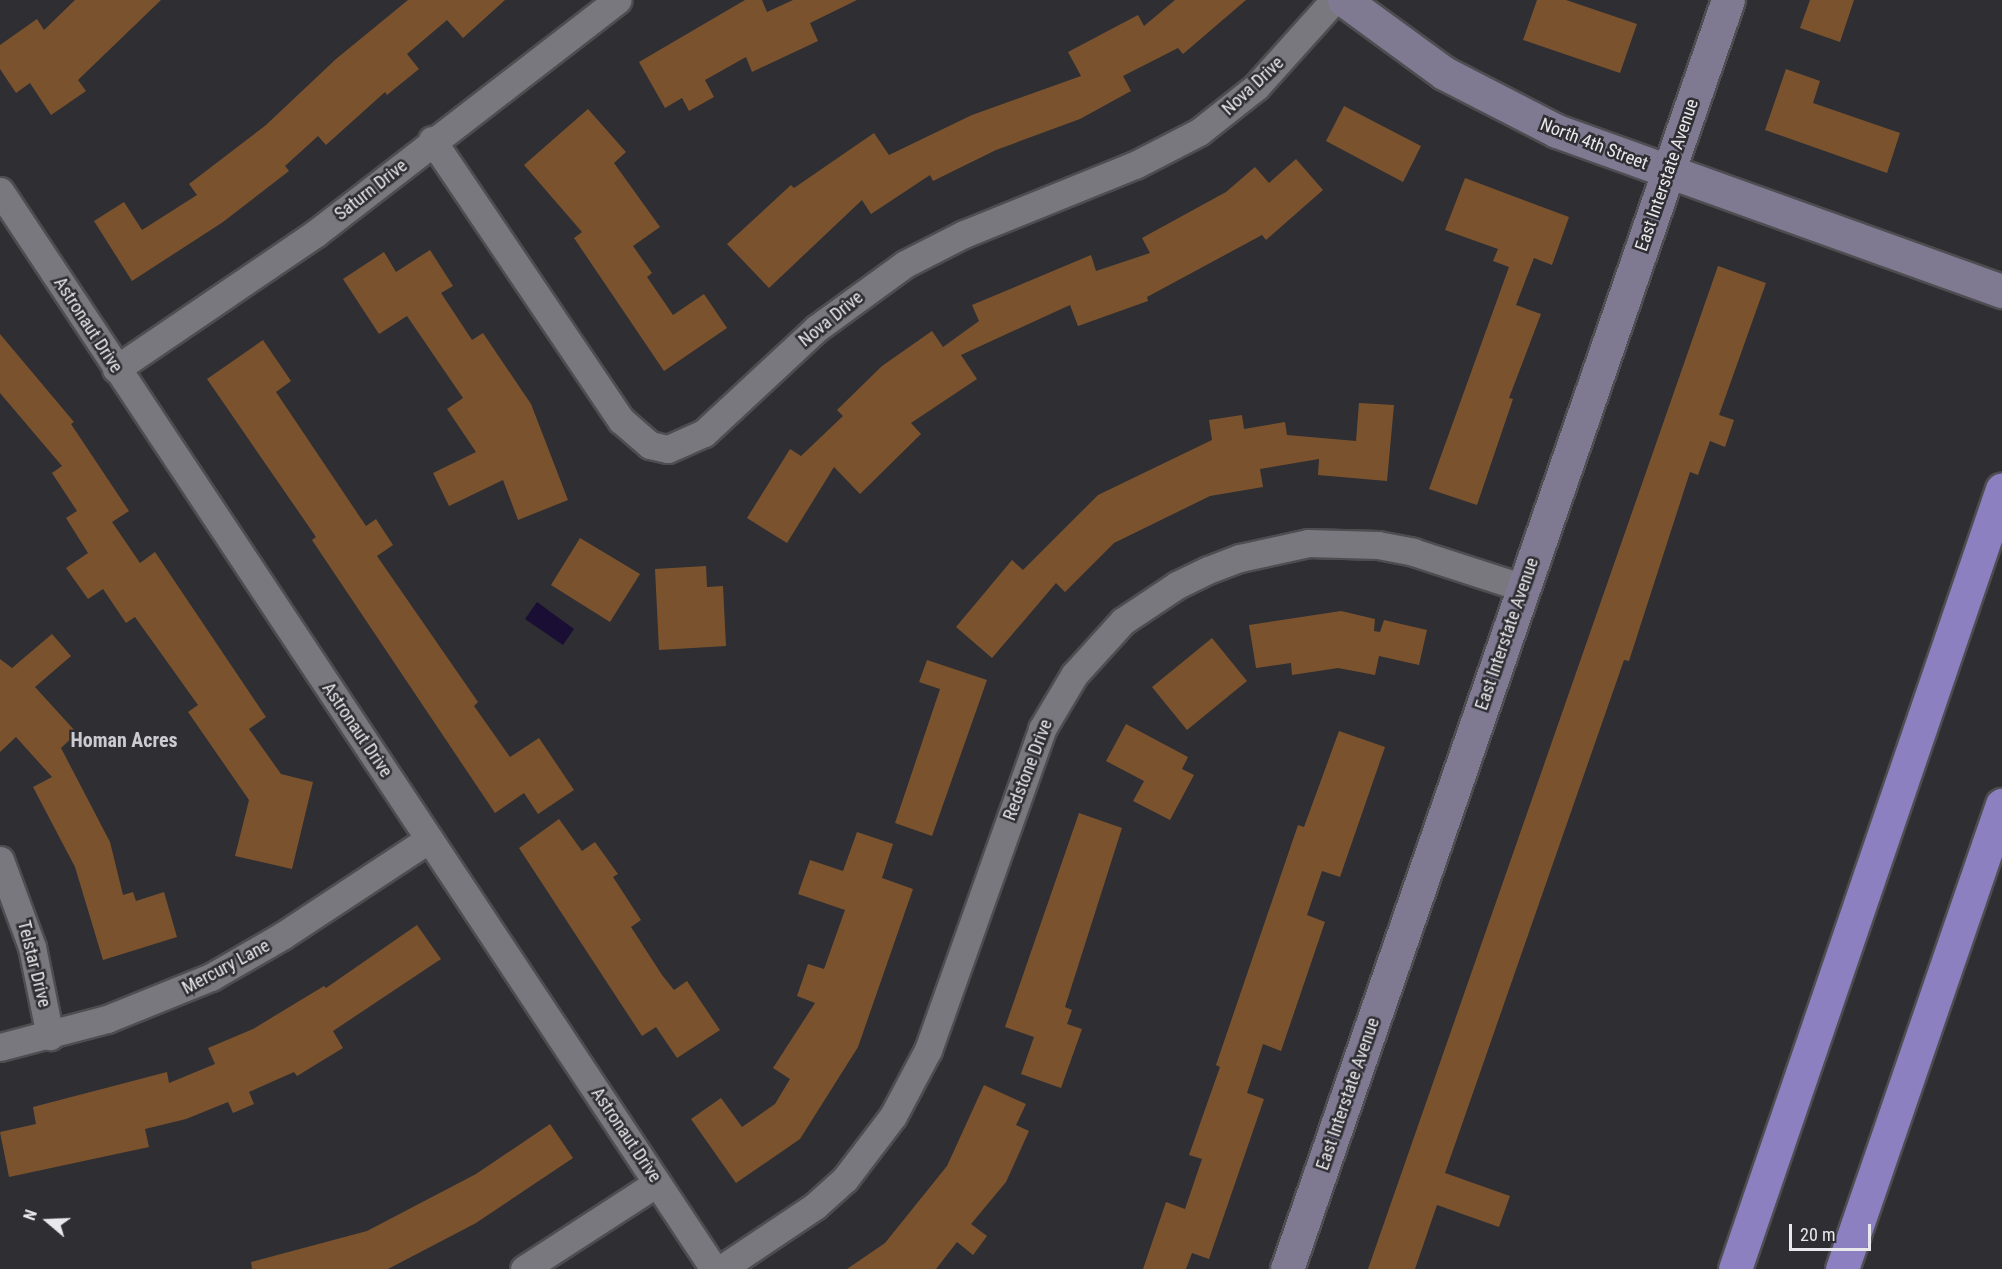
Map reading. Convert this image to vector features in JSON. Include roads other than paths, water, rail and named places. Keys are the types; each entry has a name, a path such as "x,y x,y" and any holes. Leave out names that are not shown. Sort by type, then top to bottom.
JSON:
{"highway":[{"path":"1735,1269 2002,489"},
{"path":"1842,1269 2002,805"}],"street":[{"name":"Saturn Drive","path":"116,369 316,233 432,140 617,0"},
{"name":"Nova Drive","path":"432,140 621,420 650,444 668,449 704,433 817,328 905,264 964,234 1135,165 1199,132 1256,87 1334,0"},
{"name":"North 4th Street","path":"1344,0 1402,46 1486,96 1557,131 2002,291"},
{"name":"East Interstate Avenue","path":"1287,1269 1728,0"},
{"name":"Astronaut Drive","path":"0,191 714,1269"},
{"name":"Redstone Drive","path":"721,1269 815,1206 845,1179 893,1116 928,1050 1042,729 1074,675 1123,621 1168,590 1208,570 1240,558 1308,543 1378,546 1413,552 1524,588"},
{"name":"Mercury Lane","path":"0,1047 50,1036 140,1008 211,977 282,936 429,839"},
{"name":"Telstar Drive","path":"0,860 32,947 50,1036"},
{"path":"524,1269 657,1183"}],"district":[{"name":"Homan Acres","path":"124,740"}]}
